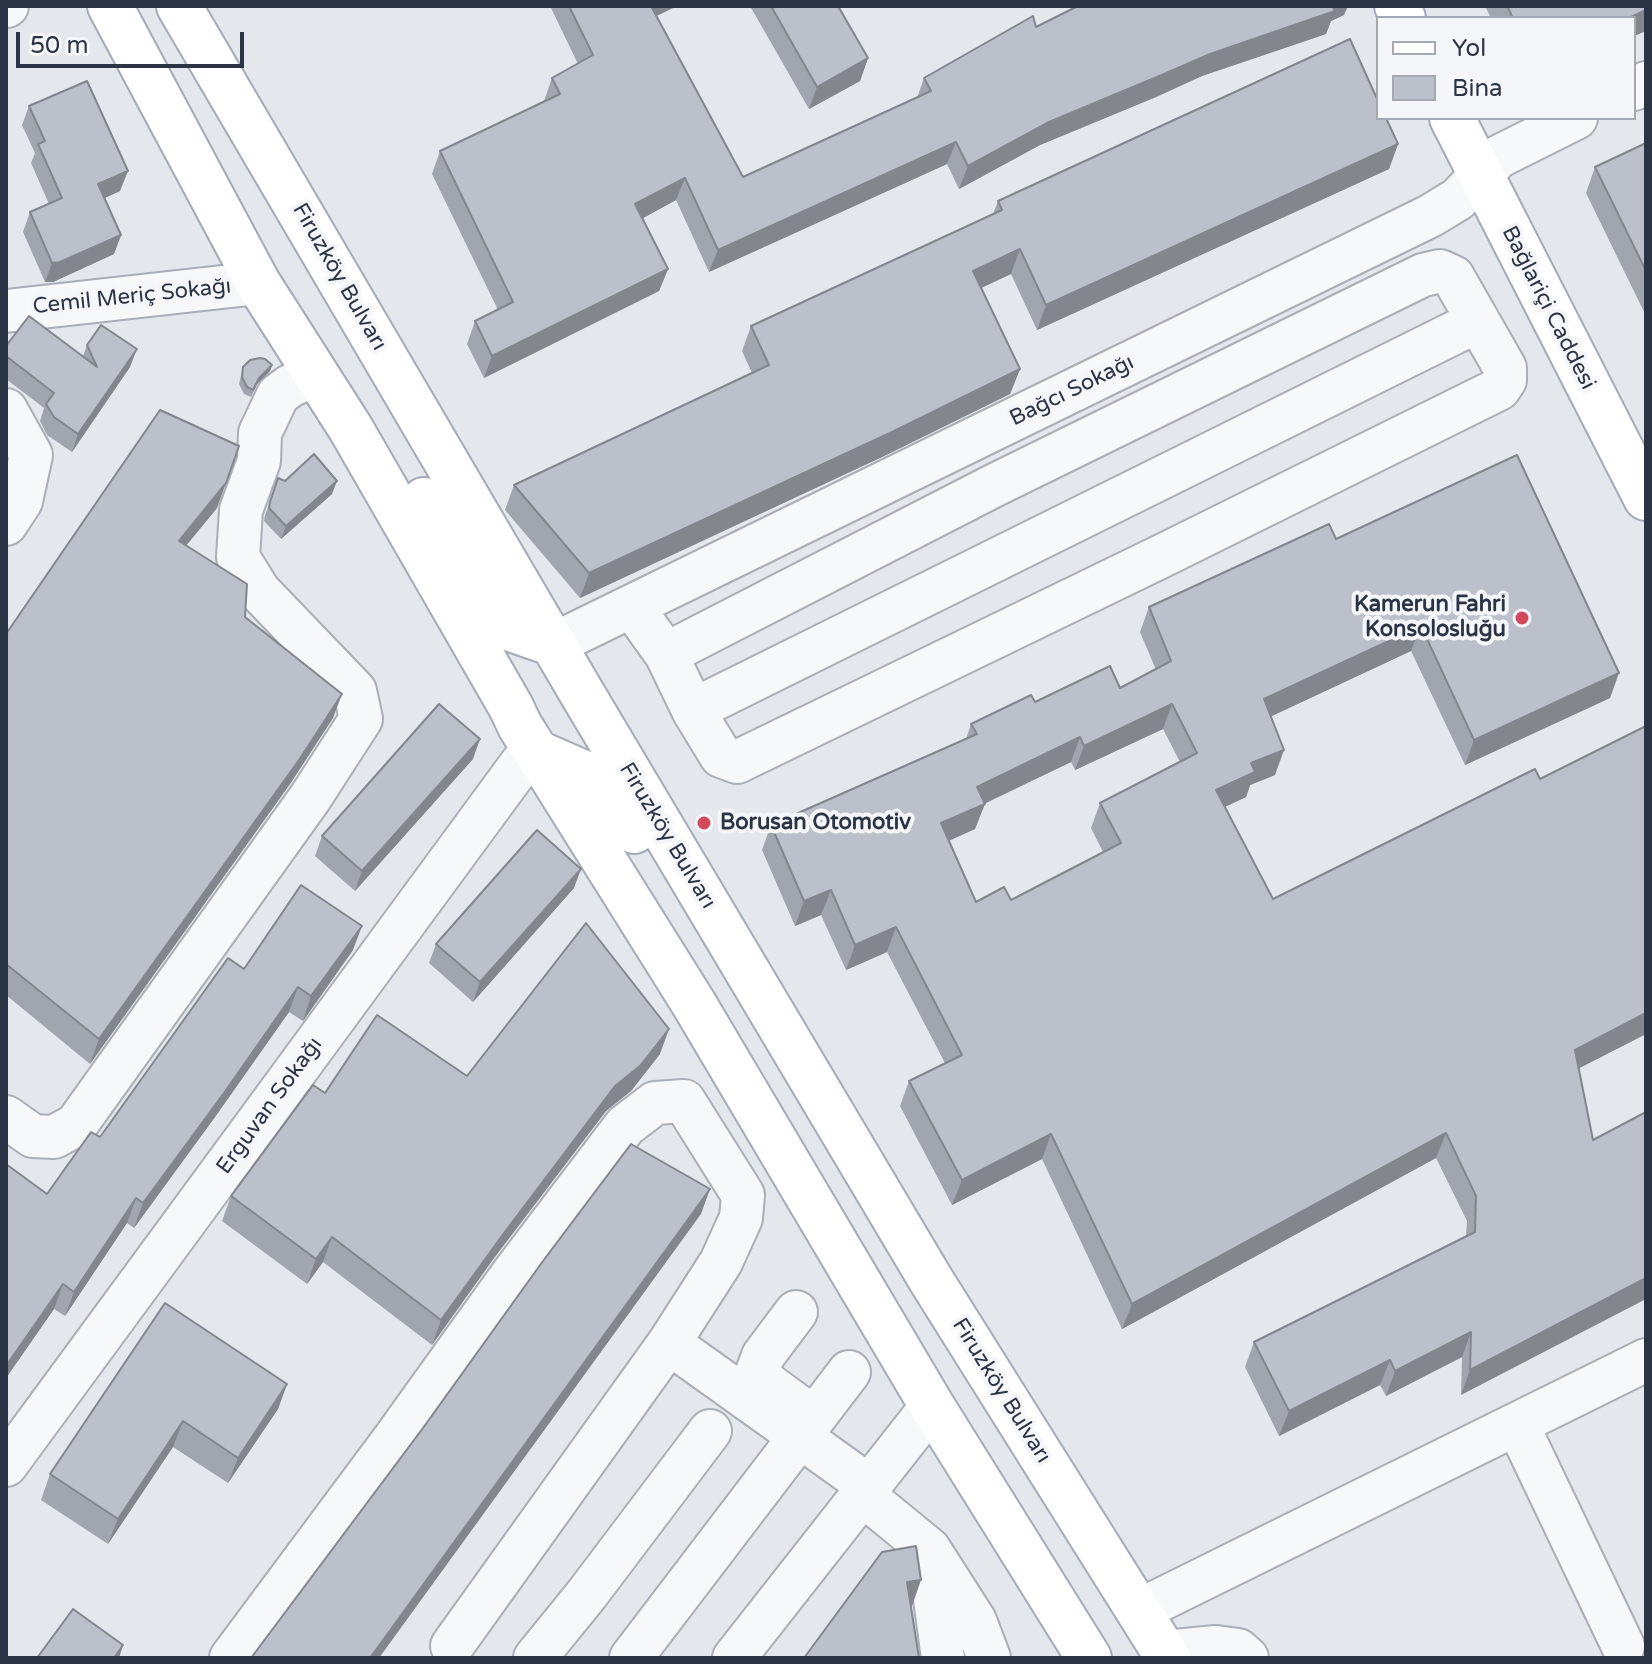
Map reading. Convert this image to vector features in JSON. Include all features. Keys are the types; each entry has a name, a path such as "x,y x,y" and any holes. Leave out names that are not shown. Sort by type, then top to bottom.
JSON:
{"main road":[{"path":"110,6 258,283 351,429 520,726 694,1004 932,1406 1089,1658"},
{"name":"Firuzköy Bulvarı","path":"179,6 931,1280 1166,1655"},
{"name":"Bağlariçi Caddesi","path":"1453,120 1646,498"},
{"path":"351,429 406,473 493,612 511,629 554,644"},
{"path":"538,753 595,778 620,805 686,920 710,947 754,981"}],"street":[{"name":"Bağcı Sokağı","path":"554,644 1430,216 1458,199 1498,157 1572,120"},
{"path":"636,604 643,622 666,654 693,710 721,756 737,762 1499,389 1505,380 1505,368 1453,277 1440,271 1423,275 995,485 666,654"},
{"name":"Cemil Meriç Sokağı","path":"6,311 258,283"},
{"path":"693,710 1478,321"},
{"path":"6,1117 33,1136 54,1137 76,1125 310,798 361,719 355,691 259,591 238,557 241,510 259,461 260,433 278,395 316,374"},
{"path":"6,410 31,455 21,501 6,524"},
{"name":"Erguvan Sokağı","path":"6,1465 521,764 538,753"},
{"path":"231,1658 625,1126 655,1103 684,1101 743,1195 741,1218 721,1262 669,1343 452,1646"},
{"path":"796,1312 763,1356 757,1372 866,1490 929,1549 975,1621 989,1658"},
{"path":"669,1343 806,1427"},
{"path":"1138,1611 1646,1360"},
{"path":"631,1658 849,1372"},
{"path":"734,1658 932,1406"},
{"path":"1517,1424 1622,1646"},
{"path":"535,1658 710,1431"},
{"path":"929,1549 943,1658"},
{"path":"1166,1655 1216,1647 1238,1650 1247,1658"}],"building":[{"path":"569,6 651,6 743,177 931,91 924,78 1033,16 1036,27 1078,6 1332,6 1335,11 1210,54 1049,122 968,166 956,142 718,250 685,178 635,204 668,269 492,356 475,321 513,302 440,151 560,94 552,78 593,55"},
{"path":"771,6 838,6 868,58 817,87"},
{"path":"1507,6 1646,6 1646,10 1633,16 1512,16"},
{"path":"1350,39 1376,97 1376,120 1387,120 1398,144 1046,305 1020,249 973,271 1020,369 589,573 514,485 769,365 751,326 1002,210 998,201"},
{"path":"87,81 128,171 98,184 121,235 52,263 30,212 62,198 38,144 45,141 29,106"},
{"path":"1646,143 1646,271 1595,167"},
{"path":"29,316 97,367 87,345 101,325 137,349 78,434 54,417 46,404 54,393 6,356 6,346"},
{"path":"260,358 272,365 259,378 253,390 247,387 242,377 243,367 250,360"},
{"path":"160,410 239,446 226,483 179,541 247,584 245,617 342,694 299,760 99,1039 6,964 6,634"},
{"path":"314,454 337,481 286,526 269,508 278,478 285,481"},
{"path":"1517,455 1619,673 1474,740 1421,626 1264,699 1284,750 1251,763 1255,772 1216,790 1273,899 1535,769 1540,779 1646,726 1646,1013 1575,1050 1593,1140 1646,1112 1646,1278 1470,1370 1471,1332 1395,1371 1390,1360 1289,1411 1254,1342 1475,1232 1476,1196 1446,1133 1132,1304 1051,1134 962,1180 909,1081 962,1055 896,927 855,945 831,890 804,901 771,825 977,734 971,724 1031,695 1035,702 1110,666 1120,688 1171,661 1149,607 1329,524 1336,539","holes":["1172,704 1197,753 1100,803 1121,843 1011,900 1004,887 976,902 941,823 985,804 977,787 1080,737 1084,746"]},
{"path":"439,704 480,739 362,871 322,836"},
{"path":"537,830 581,869 480,982 436,944"},
{"path":"301,885 362,926 311,996 298,987 143,1203 136,1198 74,1292 63,1284 6,1366 6,1164 47,1194 91,1132 100,1137 228,958 244,969"},
{"path":"586,923 669,1029 640,1066 615,1086 441,1320 332,1237 316,1259 231,1196 313,1085 325,1093 377,1015 467,1076"},
{"path":"631,1144 710,1189 370,1658 251,1658 423,1428"},
{"path":"165,1303 287,1384 238,1458 183,1421 118,1519 50,1474"},
{"path":"916,1546 921,1580 907,1582 919,1658 804,1658 882,1552"},
{"path":"73,1609 123,1645 114,1658 37,1658"}],"place":[{"name":"Kamerun Fahri Konsolosluğu","path":"1522,618"},
{"name":"Borusan Otomotiv","path":"704,823"}]}
